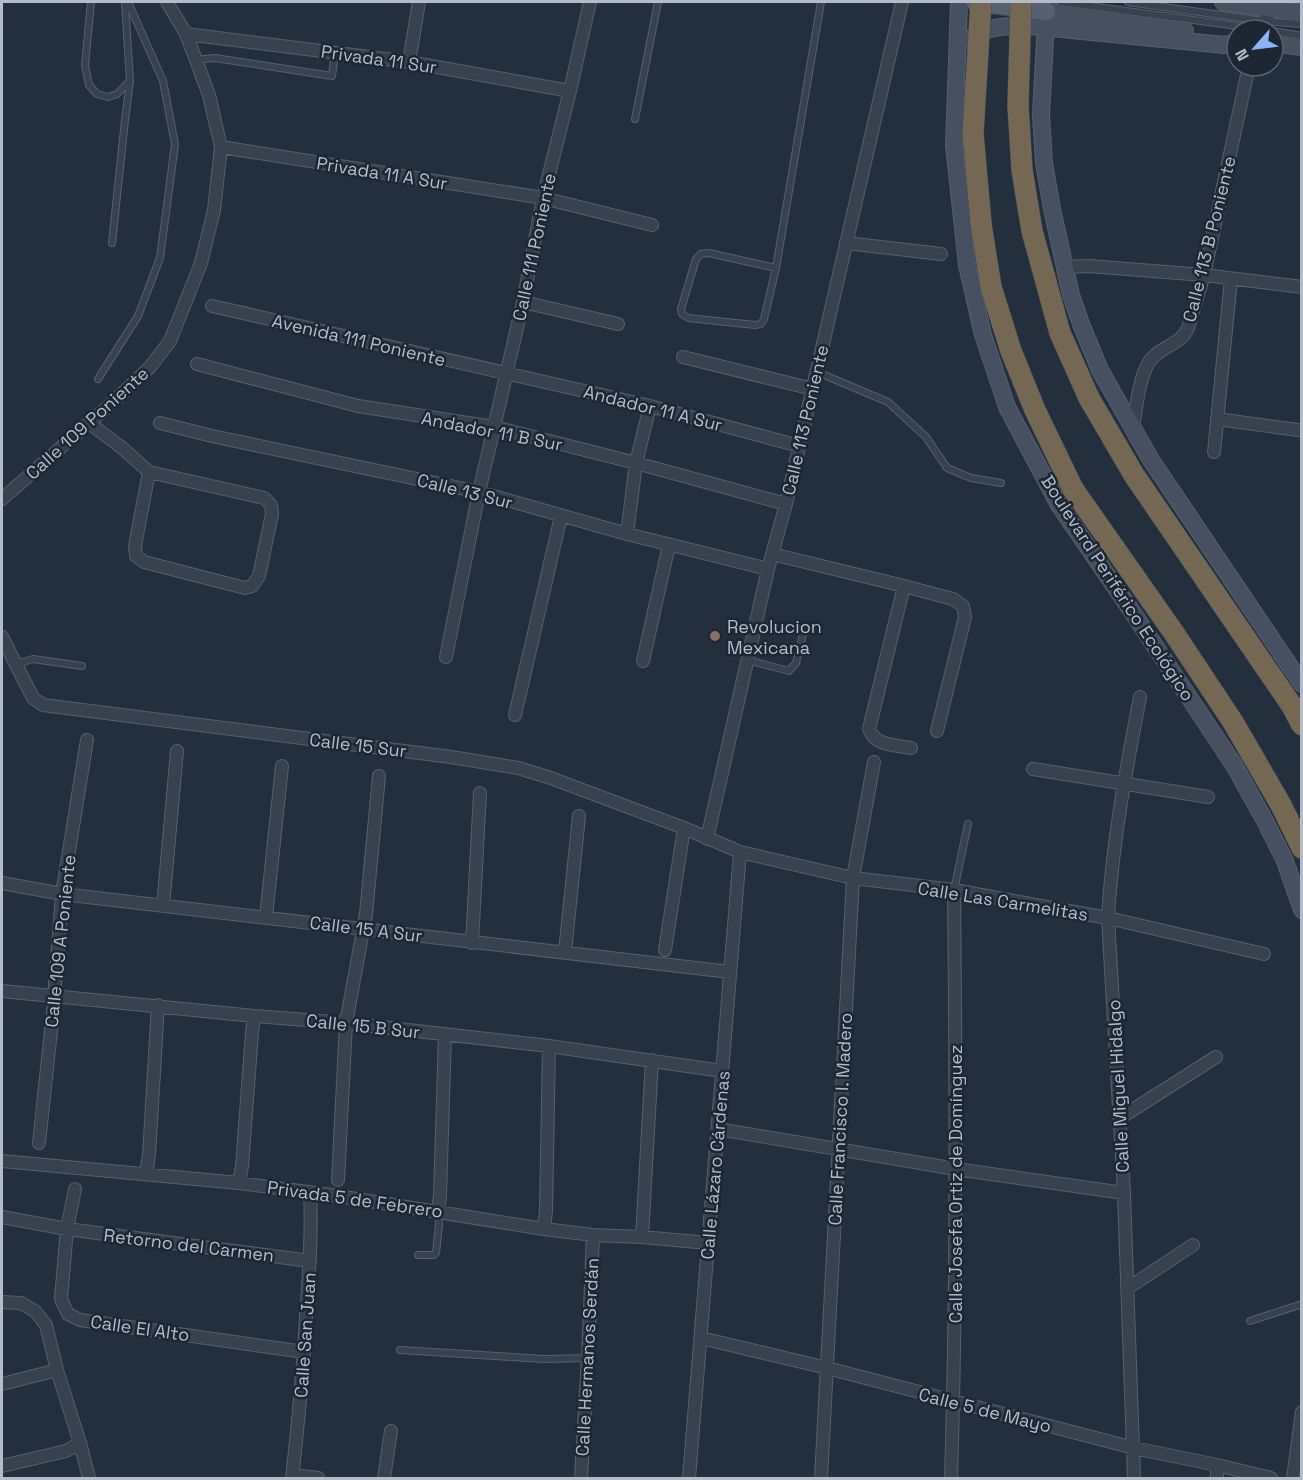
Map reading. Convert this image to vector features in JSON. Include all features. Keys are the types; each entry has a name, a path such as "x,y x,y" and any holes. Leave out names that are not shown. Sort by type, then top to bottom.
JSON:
{"highway":[{"name":"Boulevard Periférico Ecológico","path":"981,2 973,134 981,224 991,287 1011,351 1035,410 1073,489 1233,722 1281,805 1302,848"},
{"path":"1021,2 1018,106 1022,170 1032,231 1060,333 1089,398 1134,475 1292,706 1302,725"}],"main road":[{"path":"975,2 1049,10"}],"street":[{"name":"Calle 109 Poniente","path":"2,499 150,367 170,341 201,263 214,210 221,147 209,95 196,60 186,34 167,2"},
{"path":"409,62 419,2"},
{"name":"Calle 111 Poniente","path":"446,657 479,492 523,302 543,198 590,2"},
{"name":"Calle 113 Poniente","path":"707,839 768,569 786,504 902,2"},
{"name":"Boulevard Periférico Ecológico","path":"959,2 954,145 967,265 983,335 1007,407 1059,505 1234,765 1285,861 1302,910"},
{"path":"1222,2 1261,18"},
{"path":"1049,10 1225,45"},
{"path":"1049,10 1041,115 1044,163 1074,304 1100,370 1151,460 1302,684"},
{"path":"957,49 975,35 1049,10 1225,36"},
{"path":"1276,18 1302,13"},
{"name":"Privada 11 Sur","path":"186,34 409,62 570,91"},
{"path":"1285,45 1302,47"},
{"name":"Calle 113 B Poniente","path":"1133,429 1139,390 1151,359 1186,334 1204,274 1246,78"},
{"name":"Privada 11 A Sur","path":"221,147 543,198 652,225"},
{"path":"846,243 941,254"},
{"path":"1065,267 1089,266 1204,274 1302,287"},
{"path":"1214,452 1231,279"},
{"path":"523,302 618,324"},
{"name":"Avenida 111 Poniente","path":"212,306 507,373"},
{"path":"683,357 813,389"},
{"name":"Andador 11 B Sur","path":"197,364 358,406 494,428 636,463 786,504"},
{"name":"Andador 11 A Sur","path":"507,373 650,406 799,446"},
{"path":"627,534 636,463 650,406"},
{"path":"1216,419 1298,430"},
{"path":"89,423 149,472 264,498 271,505 272,514 259,576 252,586 245,588 144,562 136,556 135,546 149,472"},
{"name":"Calle 13 Sur","path":"160,423 479,492 627,534 768,569"},
{"path":"515,715 561,516"},
{"path":"643,660 669,545"},
{"path":"772,554 953,599 963,606 966,617 937,731"},
{"path":"904,586 869,729 872,736 879,742 911,748"},
{"name":"Calle 15 Sur","path":"2,637 33,698 43,705 451,757 518,768 684,828 740,852"},
{"name":"Calle Miguel Hidalgo","path":"1134,1479 1124,1193 1108,918 1124,783 1140,697"},
{"name":"Calle 109 A Poniente","path":"39,1143 62,894 87,740"},
{"path":"163,906 177,752"},
{"name":"Calle Francisco I. Madero","path":"821,1479 853,879 874,762"},
{"path":"266,917 282,766"},
{"path":"1033,769 1208,797"},
{"path":"338,1180 346,1023 363,929 379,776"},
{"path":"472,943 480,793"},
{"path":"565,952 579,816"},
{"path":"664,950 684,828"},
{"name":"Calle Las Carmelitas","path":"740,852 853,879 954,890 1108,918 1264,954"},
{"name":"Calle Lázaro Cárdenas","path":"689,1479 740,852"},
{"name":"Calle 15 A Sur","path":"2,883 62,894 730,972"},
{"name":"Calle Josefa Ortiz de Domínguez","path":"951,1479 956,1169 954,890"},
{"name":"Calle 15 B Sur","path":"2,991 346,1023 549,1046 722,1071"},
{"path":"146,1173 158,1005"},
{"path":"239,1183 254,1016"},
{"path":"438,1211 445,1034"},
{"path":"544,1229 549,1046"},
{"path":"1120,1118 1216,1057"},
{"path":"642,1238 652,1060"},
{"path":"718,1128 956,1169 1124,1193"},
{"name":"Privada 5 de Febrero","path":"2,1161 239,1183 438,1211 544,1229 593,1235 708,1243"},
{"name":"Calle El Alto","path":"75,1189 67,1229 61,1299 68,1314 80,1320 304,1352"},
{"name":"Calle San Juan","path":"293,1477 310,1261 310,1192"},
{"name":"Retorno del Carmen","path":"2,1217 67,1229 310,1261"},
{"name":"Calle Hermanos Serdán","path":"581,1479 593,1235"},
{"path":"1128,1288 1193,1245"},
{"path":"2,1302 21,1303 35,1311 46,1325 89,1479"},
{"name":"Calle 5 de Mayo","path":"701,1338 827,1368 1134,1448 1217,1465 1270,1479"},
{"path":"2,1384 57,1370"},
{"path":"1293,1479 1302,1412"},
{"path":"384,1479 391,1431"},
{"path":"2,1466 66,1451 80,1443"},
{"path":"1217,1465 1217,1479"},
{"path":"293,1477 318,1479"}],"lane":[{"path":"91,2 85,65 89,85 97,94 108,97 117,94 130,81"},
{"path":"112,243 130,81 126,2"},
{"path":"98,379 138,316 160,258 175,144 163,81 126,2"},
{"path":"635,119 658,2"},
{"path":"776,268 709,253 701,254 696,259 681,309 682,314 688,318 756,325 761,324 764,319 776,268 821,2"},
{"path":"1128,2 1251,18"},
{"path":"1049,10 1225,18"},
{"path":"1285,22 1302,24"},
{"path":"1285,34 1302,36"},
{"path":"196,60 215,58 332,76 335,53"},
{"path":"816,372 888,402 926,437 947,468 971,478 1001,483"},
{"path":"747,660 789,671 796,663 806,626"},
{"path":"15,664 33,659 82,666"},
{"path":"954,890 968,824"},
{"path":"418,1255 434,1256 436,1253 438,1211"},
{"path":"1250,1321 1302,1304"},
{"path":"400,1350 544,1359 588,1358"}],"place":[{"name":"Revolucion Mexicana","path":"715,636"}]}
